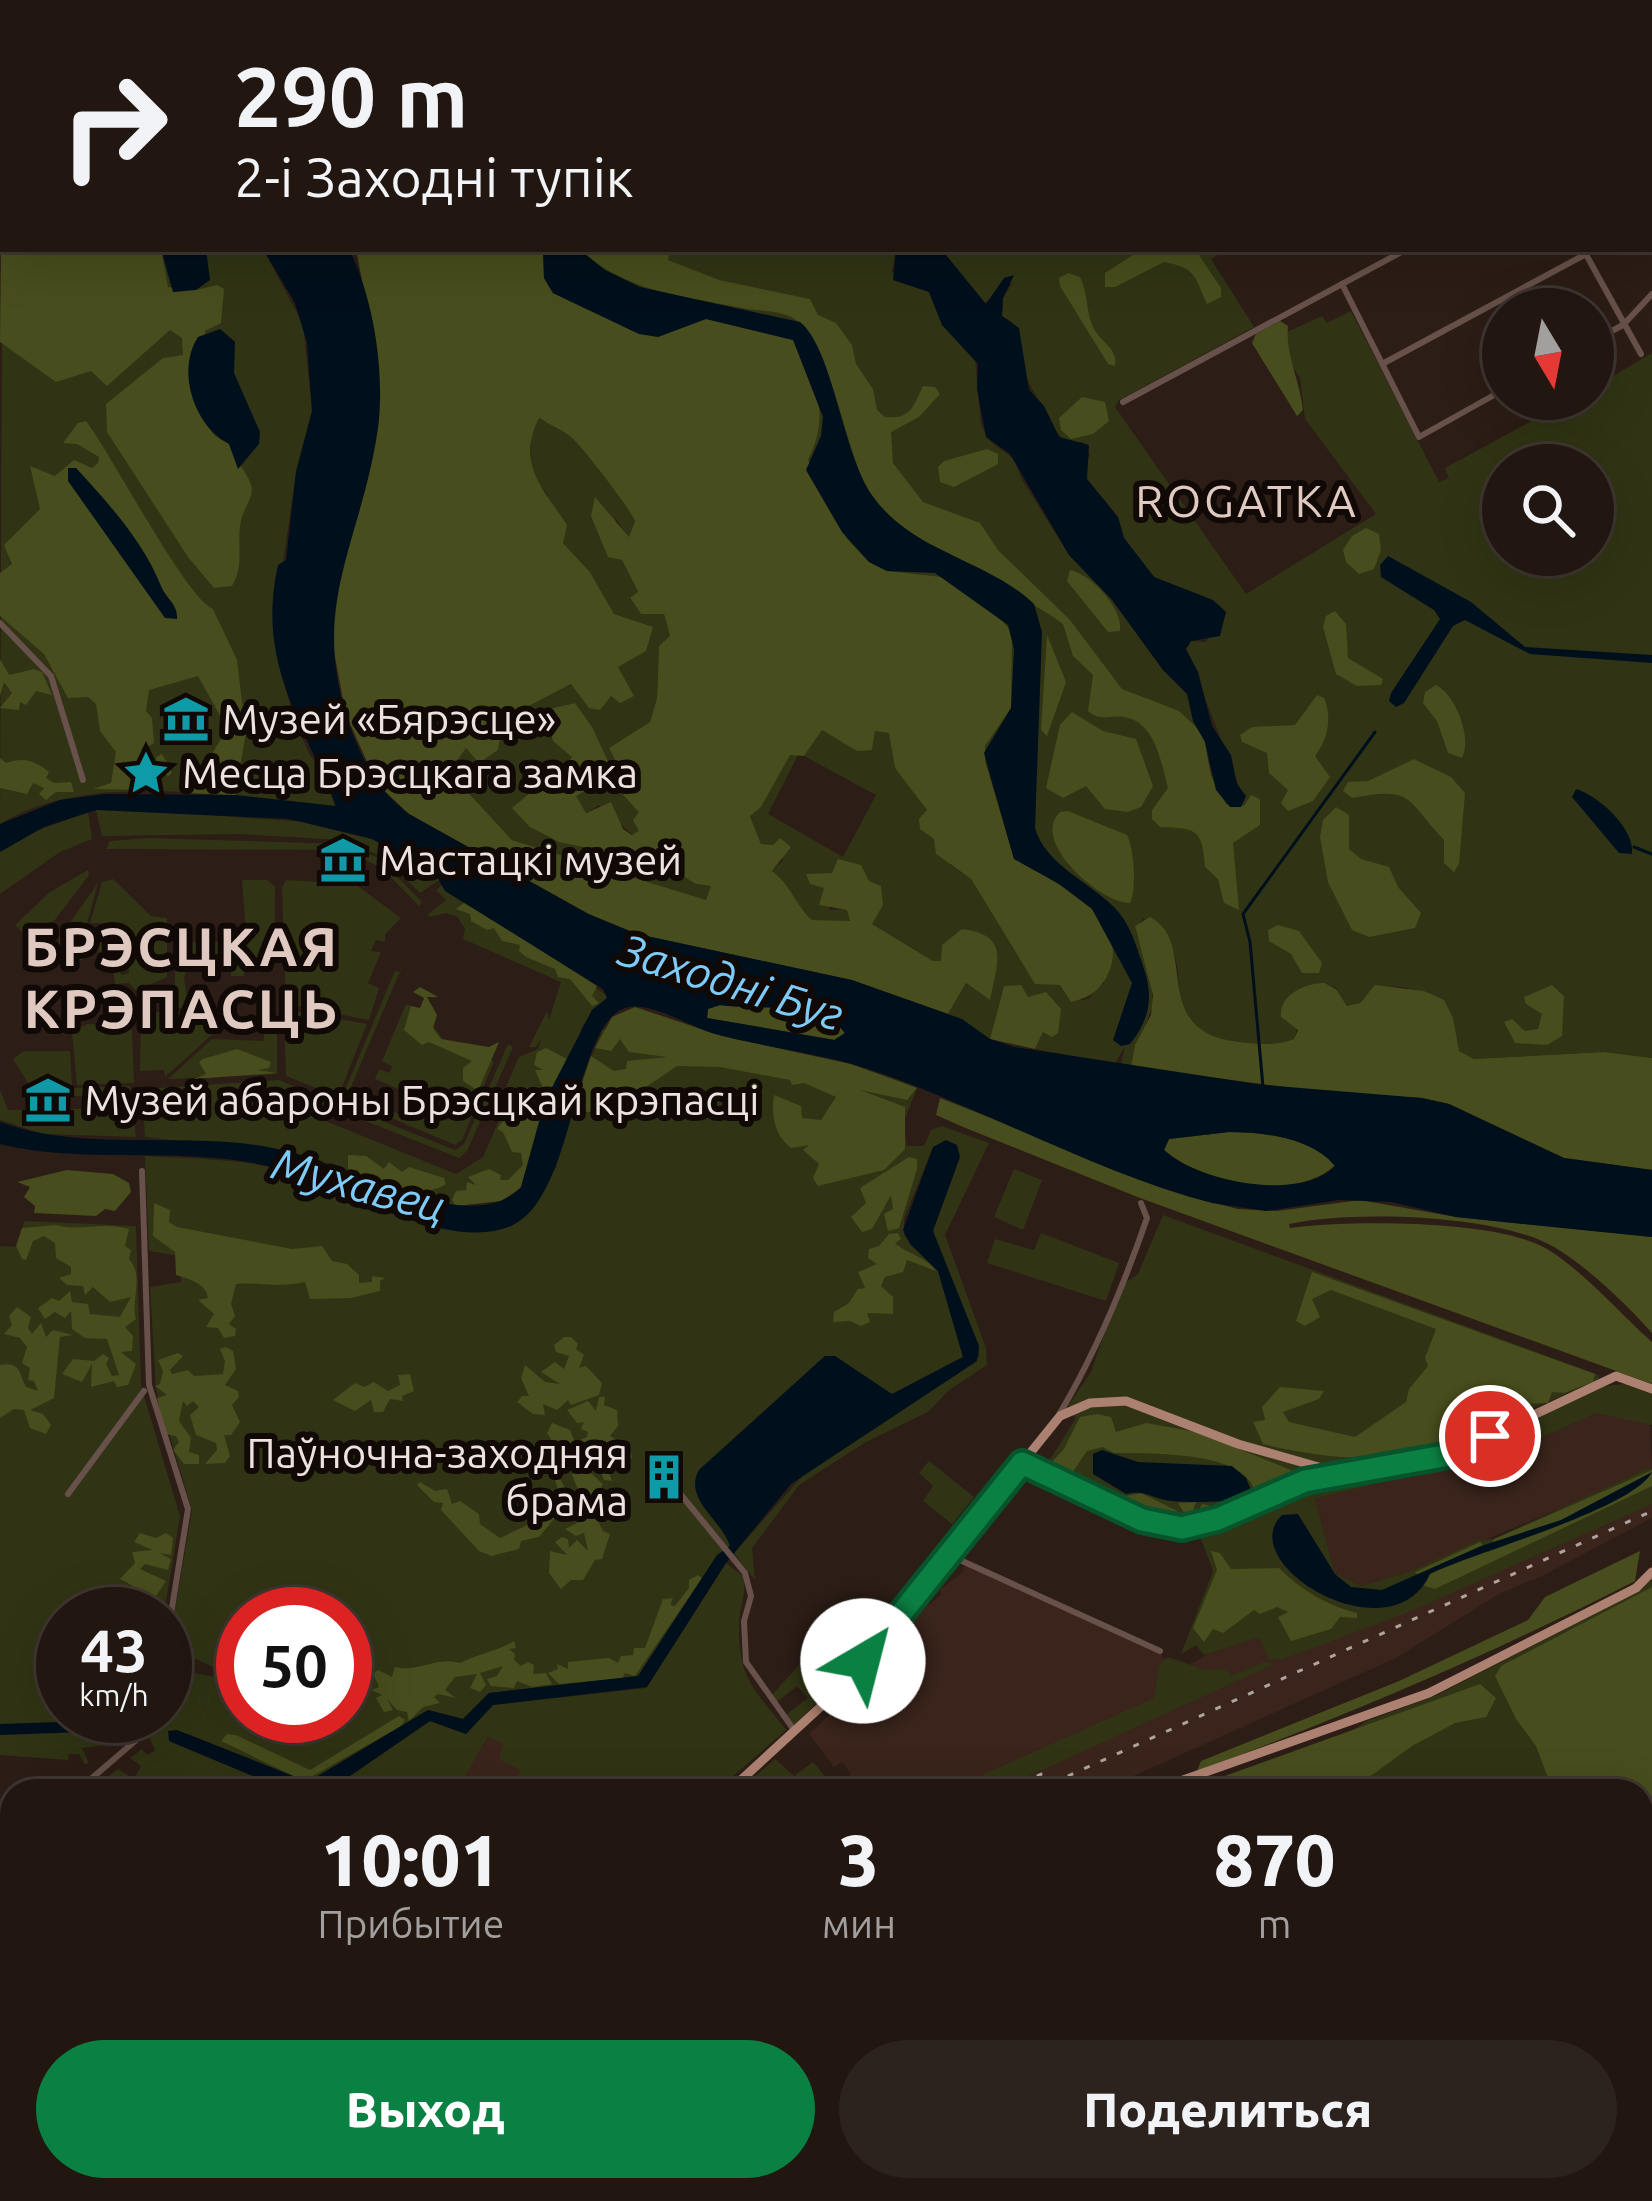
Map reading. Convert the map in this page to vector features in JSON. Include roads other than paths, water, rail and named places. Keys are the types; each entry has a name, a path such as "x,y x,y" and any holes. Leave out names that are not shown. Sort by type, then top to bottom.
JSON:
{"main road":[{"path":"743,1779 840,1689 1057,1420 1090,1402 1126,1401 1343,1474 1449,1455 1616,1376 1652,1389"},
{"path":"1186,1779 1446,1686 1636,1588 1652,1572"}],"street":[{"path":"1123,402 1401,252"},
{"path":"1384,363 1582,252"},
{"path":"1585,252 1641,354"},
{"path":"1342,284 1419,436 1482,402"},
{"path":"1614,330 1652,294"},
{"path":"0,623 51,676 83,780"},
{"path":"142,1171 149,1385 188,1509 175,1587"},
{"path":"1057,1420 1088,1368 1139,1240 1147,1218 1141,1203"},
{"path":"68,1494 144,1391"},
{"path":"1022,1463 1142,1520 1182,1528 1218,1519 1305,1481 1343,1474"},
{"path":"1305,1481 1308,1466"},
{"path":"673,1485 750,1585 746,1662 796,1732"},
{"path":"949,1555 1160,1651"},
{"path":"91,1779 134,1743"}],"water":[{"path":"162,252 206,252 210,280 196,290 173,292"},
{"path":"265,252 350,252 371,313 380,407 370,470 341,578 334,649 339,688 357,744 382,787 409,814 588,914 637,934 852,980 962,1019 990,1039 1014,1047 1263,1085 1422,1098 1449,1104 1564,1158 1652,1170 1652,1237 1456,1217 1391,1202 1339,1200 1266,1211 1212,1203 1088,1160 883,1074 715,1034 639,1007 629,1007 611,1018 596,1041 563,1145 534,1207 513,1225 489,1232 431,1226 254,1163 71,1154 0,1144 0,1122 72,1137 258,1145 443,1203 474,1206 500,1201 521,1187 545,1101 592,1010 607,998 603,989 445,891 435,873 372,839 289,819 96,810 44,827 0,852 0,824 60,800 105,794 235,795 336,806 286,691 273,632 278,565 286,560 296,472 312,411 307,343 295,303","holes":["720,1005 787,1008 820,1015 845,1033 834,1040 707,1018 708,1009","1229,1132 1272,1135 1314,1149 1335,1166 1299,1183 1250,1184 1200,1171 1164,1150 1169,1139"]},
{"path":"543,252 583,252 605,270 640,287 800,322 821,355 854,456 874,498 909,531 995,576 1034,604 1042,632 1035,828 1048,852 1114,907 1132,935 1149,997 1146,1016 1130,1044 1121,1046 1113,1040 1132,983 1092,909 1014,859 984,753 1011,708 1014,649 1008,625 935,573 887,571 869,562 842,532 806,470 821,436 823,417 793,340 706,319 658,337 639,334 553,293 544,278"},
{"path":"896,252 943,252 986,304 1004,278 1014,275 1003,298 1002,316 1019,328 1029,390 1044,406 1059,437 1089,445 1087,479 1118,517 1124,538 1154,577 1213,600 1226,612 1220,636 1191,641 1186,649 1198,672 1212,726 1231,755 1237,784 1246,796 1241,807 1230,807 1216,790 1187,694 1163,670 1112,600 1069,555 1010,454 986,437 977,389 978,364 942,325 929,292 893,280"},
{"path":"220,329 235,342 234,373 260,432 259,444 238,469 229,444 198,411 189,381 198,337"},
{"path":"68,468 76,468 135,538 177,619 165,618 68,481"},
{"path":"1388,556 1471,602 1525,647 1652,655 1652,663 1530,654 1465,620 1453,626 1404,703 1396,707 1389,701 1391,693 1440,619 1434,610 1381,577 1380,565"},
{"path":"1576,789 1614,815 1628,834 1632,854 1619,853 1572,797"},
{"path":"946,1140 957,1145 960,1157 933,1231 979,1346 977,1361 791,1484 726,1563 647,1687 493,1705 466,1734 430,1721 345,1779 313,1779 428,1710 463,1719 489,1693 638,1676 717,1555 730,1546 700,1500 695,1481 699,1470 825,1356 835,1356 892,1394 963,1357 938,1271 910,1244 903,1230 933,1147"},
{"path":"1102,1450 1138,1462 1232,1466 1251,1490 1239,1499 1206,1502 1126,1494 1093,1474 1093,1454"},
{"path":"1652,1472 1639,1486 1585,1515 1430,1574 1410,1598 1383,1608 1353,1606 1297,1578 1279,1557 1272,1535 1282,1515 1298,1514 1335,1574 1351,1587 1382,1590 1481,1546 1561,1520"},
{"path":"36,1723 36,1734 0,1735 0,1724"},
{"path":"192,1736 300,1779 260,1779 174,1743 192,1743"}],"waterway":[{"path":"1263,1087 1250,942 1243,914 1375,732"},
{"path":"1634,847 1652,854"}],"railway":[{"path":"1061,1779 1652,1511"},
{"path":"1030,1779 1048,1771"}],"place":[{"name":"Музей «Бярэсце»","path":"186,719"},
{"name":"Месца Брэсцкага замка","path":"146,773"},
{"name":"Мастацкі музей","path":"343,860"},
{"name":"Музей абароны Брэсцкай крэпасці","path":"48,1100"},
{"name":"Паўночна-заходняя брама","path":"664,1477"}],"district":[{"name":"ROGATKA","path":"1247,501"},
{"name":"БРЭСЦКАЯ КРЭПАСЦЬ","path":"182,978"}],"water label":[{"name":"Заходні Буг","path":"731,982"},
{"name":"Мухавец","path":"359,1185"}]}
